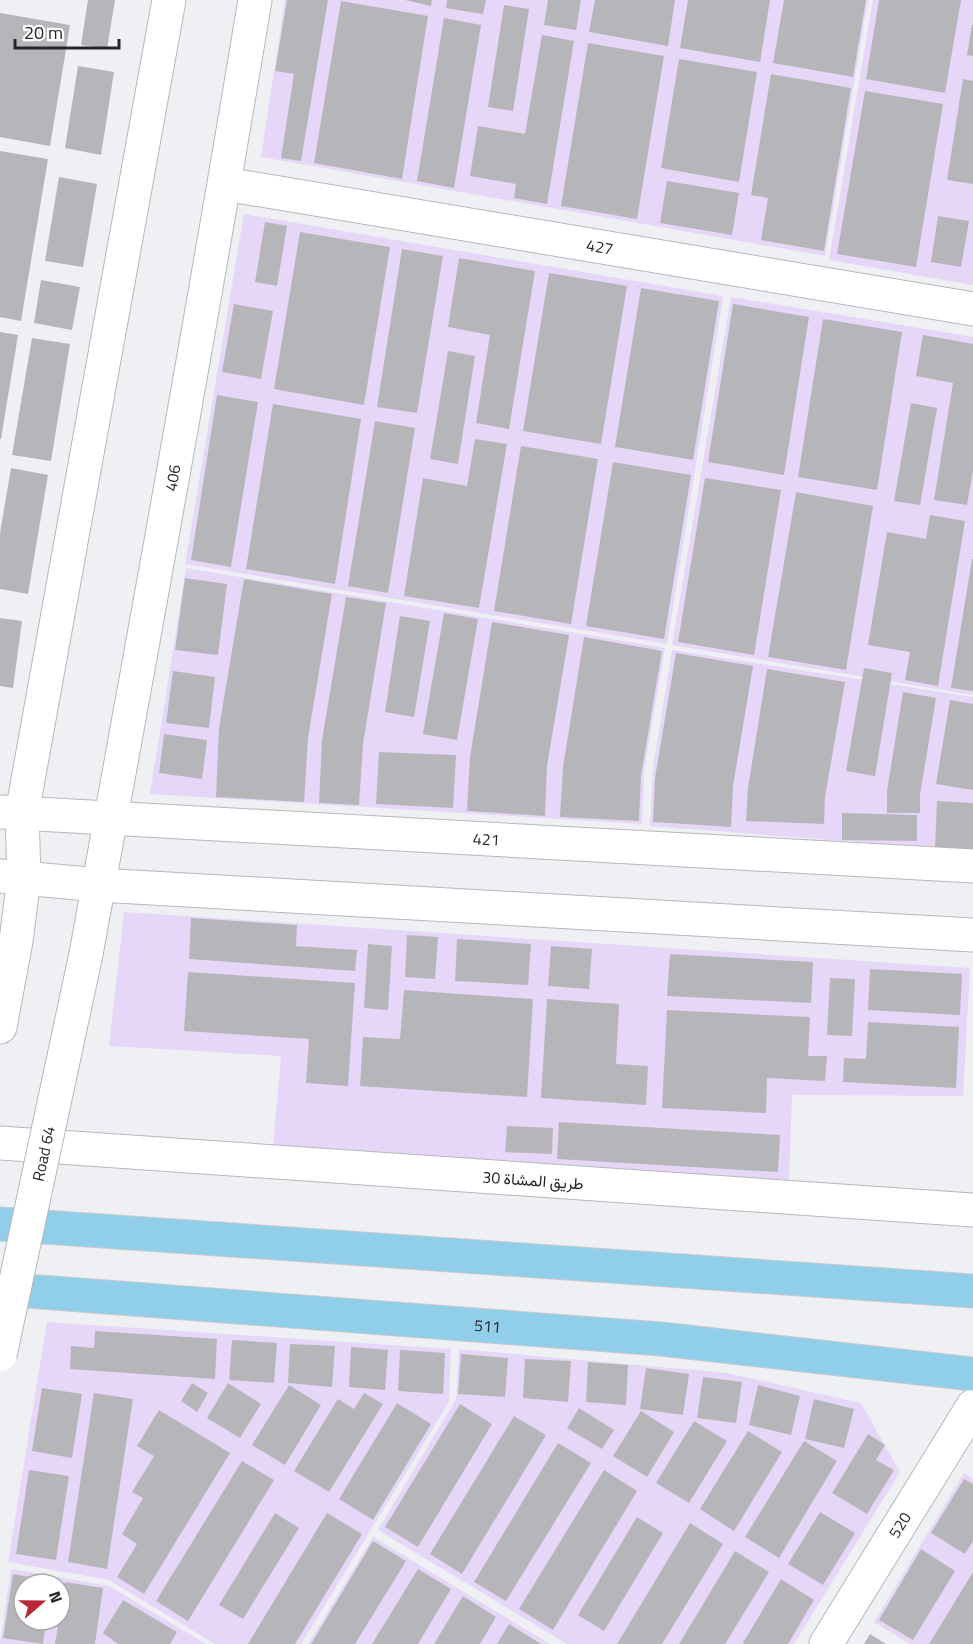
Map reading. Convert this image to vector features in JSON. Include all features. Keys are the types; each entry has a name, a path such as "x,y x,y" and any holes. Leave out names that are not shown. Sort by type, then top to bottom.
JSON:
{"main road":[{"path":"0,1224 973,1291"},
{"name":"511","path":"0,1289 661,1339 973,1374"}],"street":[{"path":"0,1027 16,941 11,813 169,0"},
{"name":"406","path":"86,954 225,184 255,0"},
{"name":"427","path":"225,184 973,309"},
{"name":"421","path":"11,813 973,866"},
{"path":"12,877 99,885 973,935"},
{"name":"Road 64","path":"0,1355 86,954"},
{"name":"طريق المشاة 30","path":"0,1143 973,1210"},
{"name":"520","path":"826,1644 973,1406"}],"shaded area":[{"path":"285,0 868,0 825,256 261,157"},
{"path":"873,0 973,0 973,285 829,260"},
{"path":"244,214 723,296 667,644 185,564"},
{"path":"731,297 973,337 973,695 672,645"},
{"path":"186,568 665,648 644,771 642,824 150,794"},
{"path":"672,650 973,697 973,851 650,826 653,769"},
{"path":"124,912 970,968 963,1096 792,1095 789,1180 273,1147 281,1056 109,1046"},
{"path":"47,1322 451,1349 449,1402 301,1644 215,1644 109,1580 8,1562"},
{"path":"459,1349 727,1373 861,1403 900,1472 794,1644 567,1644 378,1530 456,1399"},
{"path":"964,1473 973,1479 973,1644 910,1644 874,1622"},
{"path":"373,1537 550,1644 308,1644"},
{"path":"11,1569 28,1572 12,1572 12,1632 72,1632 72,1580 109,1586 206,1644 0,1644"}],"building":[{"path":"88,0 115,0 107,49 81,45"},
{"path":"287,0 328,0 301,161 281,158 294,74 275,71"},
{"path":"405,0 432,0 431,6"},
{"path":"447,0 486,0 483,14 446,8"},
{"path":"548,0 581,0 576,30 544,25"},
{"path":"595,0 675,0 668,46 589,32"},
{"path":"688,0 770,0 760,62 680,48"},
{"path":"784,0 866,0 853,77 773,63"},
{"path":"879,0 961,0 945,93 866,79"},
{"path":"341,1 428,16 402,179 314,163"},
{"path":"504,5 529,9 513,111 488,107"},
{"path":"0,13 70,25 50,146 0,137"},
{"path":"444,18 481,25 454,188 417,181"},
{"path":"973,25 973,56 967,55"},
{"path":"542,35 574,41 547,204 514,198 516,184 470,176 478,126 525,134"},
{"path":"588,43 664,56 637,219 561,206"},
{"path":"679,59 757,72 739,182 661,168"},
{"path":"78,66 114,72 101,155 65,148"},
{"path":"771,74 851,88 824,251 761,240 768,198 751,195"},
{"path":"963,79 973,81 973,184 947,180"},
{"path":"865,91 943,104 916,267 837,254"},
{"path":"0,151 48,159 21,321 0,317"},
{"path":"59,177 97,184 83,267 45,261"},
{"path":"667,181 739,193 732,235 660,223"},
{"path":"938,216 969,221 961,267 931,262"},
{"path":"265,222 287,226 277,286 255,282"},
{"path":"300,232 390,247 364,405 274,389"},
{"path":"402,249 443,256 417,413 377,407"},
{"path":"459,258 535,271 509,429 476,423 490,335 448,327"},
{"path":"549,273 627,286 601,444 523,431"},
{"path":"41,280 80,287 72,330 34,323"},
{"path":"641,288 719,301 693,460 615,447"},
{"path":"234,304 273,311 261,379 222,372"},
{"path":"733,304 809,317 784,475 708,462"},
{"path":"823,319 902,332 877,490 798,477"},
{"path":"0,332 18,335 1,439 0,439"},
{"path":"923,335 973,344 973,471 967,505 934,500 953,383 916,376"},
{"path":"32,338 70,344 51,461 12,455"},
{"path":"448,351 475,356 458,464 430,459"},
{"path":"217,395 258,402 231,567 191,560"},
{"path":"911,403 937,408 920,505 894,501"},
{"path":"273,404 361,419 335,584 246,569"},
{"path":"375,421 415,428 388,593 348,586"},
{"path":"475,439 507,444 479,608 404,596 423,478 467,486"},
{"path":"521,446 598,459 571,624 494,611"},
{"path":"613,462 691,475 664,639 586,626"},
{"path":"11,468 48,475 28,594 0,589 0,533"},
{"path":"705,478 781,490 754,655 678,642"},
{"path":"796,492 873,506 846,670 768,657"},
{"path":"930,515 965,521 938,686 905,680 910,652 868,645 887,532 926,539"},
{"path":"973,559 973,691 951,688"},
{"path":"185,578 227,584 218,655 175,650"},
{"path":"244,579 332,594 308,738 304,802 216,797 219,728"},
{"path":"346,597 386,603 363,744 359,805 319,803 322,740"},
{"path":"444,613 478,619 457,740 423,734"},
{"path":"400,616 430,621 414,717 385,712"},
{"path":"0,618 22,621 13,688 0,686"},
{"path":"492,622 569,635 547,766 545,816 467,811 470,757"},
{"path":"584,637 662,651 641,776 639,821 560,817 563,767"},
{"path":"676,653 753,666 733,786 731,827 653,822 655,778"},
{"path":"864,668 892,673 875,776 846,771"},
{"path":"767,669 845,682 825,797 824,824 746,821 748,788"},
{"path":"173,671 215,677 209,728 166,723"},
{"path":"903,692 936,698 920,795 920,813 887,813 887,791"},
{"path":"950,700 973,704 973,790 936,784"},
{"path":"164,734 207,740 202,779 159,773"},
{"path":"379,752 456,755 453,808 376,804"},
{"path":"937,801 973,803 973,851 935,849"},
{"path":"842,813 917,815 917,841 842,840"},
{"path":"191,918 297,925 296,946 357,950 355,971 189,959"},
{"path":"407,935 438,937 435,979 405,977"},
{"path":"457,939 531,944 528,985 455,981"},
{"path":"368,944 392,946 388,1010 364,1008"},
{"path":"551,946 592,949 589,989 548,986"},
{"path":"670,954 813,962 811,1003 667,996"},
{"path":"870,969 962,974 960,1015 868,1010"},
{"path":"188,972 355,983 348,1086 306,1083 309,1039 184,1031"},
{"path":"830,978 855,979 852,1036 827,1035"},
{"path":"404,990 533,999 527,1097 360,1086 363,1037 400,1039"},
{"path":"547,999 619,1004 616,1064 648,1066 646,1105 541,1098"},
{"path":"667,1010 810,1017 808,1056 827,1056 825,1081 767,1078 766,1113 662,1108"},
{"path":"868,1022 959,1027 956,1088 843,1082 844,1058 866,1059"},
{"path":"559,1122 780,1135 778,1172 557,1159"},
{"path":"507,1126 553,1128 552,1154 505,1152"},
{"path":"95,1331 217,1339 215,1379 70,1369 71,1346 94,1348"},
{"path":"232,1340 277,1343 274,1383 229,1380"},
{"path":"290,1344 335,1346 332,1387 288,1383"},
{"path":"351,1347 388,1350 385,1390 349,1387"},
{"path":"400,1350 445,1353 443,1394 398,1391"},
{"path":"461,1354 508,1358 505,1397 458,1394"},
{"path":"525,1359 571,1361 568,1402 523,1398"},
{"path":"588,1362 628,1365 626,1405 586,1402"},
{"path":"646,1368 689,1374 683,1415 640,1409"},
{"path":"703,1377 742,1382 736,1423 697,1418"},
{"path":"192,1383 208,1393 197,1412 181,1401"},
{"path":"228,1383 261,1404 240,1438 207,1418"},
{"path":"289,1385 321,1405 285,1465 252,1445"},
{"path":"758,1385 800,1396 791,1435 749,1425"},
{"path":"42,1388 82,1394 72,1458 32,1451"},
{"path":"94,1393 133,1399 107,1569 68,1562"},
{"path":"364,1393 383,1404 329,1492 294,1471 338,1399 354,1409"},
{"path":"814,1399 854,1409 844,1448 805,1439"},
{"path":"397,1403 431,1424 373,1520 339,1499"},
{"path":"460,1404 492,1424 418,1547 385,1527"},
{"path":"579,1408 614,1430 602,1449 567,1428"},
{"path":"159,1410 230,1453 144,1594 117,1577 137,1544 122,1534 143,1498 132,1492 154,1456 137,1446"},
{"path":"641,1411 674,1432 647,1477 613,1456"},
{"path":"514,1416 546,1435 462,1574 430,1554"},
{"path":"694,1421 727,1441 689,1503 656,1483"},
{"path":"748,1431 782,1452 734,1531 700,1509"},
{"path":"868,1434 885,1445 876,1460 894,1470 867,1514 832,1493"},
{"path":"804,1441 837,1461 779,1558 745,1537"},
{"path":"558,1443 591,1463 506,1601 474,1582"},
{"path":"242,1461 274,1480 188,1621 156,1601"},
{"path":"29,1470 69,1476 56,1560 16,1554"},
{"path":"604,1470 637,1491 553,1630 519,1609"},
{"path":"964,1479 973,1484 973,1541 965,1554 931,1533"},
{"path":"820,1512 855,1533 823,1585 788,1564"},
{"path":"275,1513 299,1528 243,1619 219,1605"},
{"path":"327,1513 362,1534 295,1644 248,1644"},
{"path":"637,1517 663,1533 604,1631 578,1615"},
{"path":"690,1523 723,1544 662,1644 617,1644"},
{"path":"373,1541 406,1561 355,1644 311,1644"},
{"path":"921,1549 955,1571 913,1640 879,1620"},
{"path":"735,1551 769,1572 725,1644 679,1644"},
{"path":"418,1569 451,1589 418,1644 372,1644"},
{"path":"973,1572 973,1644 929,1644"},
{"path":"781,1579 814,1600 788,1644 744,1644 743,1643"},
{"path":"12,1580 12,1632 44,1632 43,1644 3,1638"},
{"path":"72,1583 103,1588 95,1644 55,1644 57,1632 72,1632"},
{"path":"463,1596 496,1617 480,1644 434,1644"},
{"path":"123,1600 177,1632 170,1644 118,1644 103,1633"},
{"path":"509,1624 541,1644 497,1644"},
{"path":"870,1634 886,1644 864,1644"}]}
